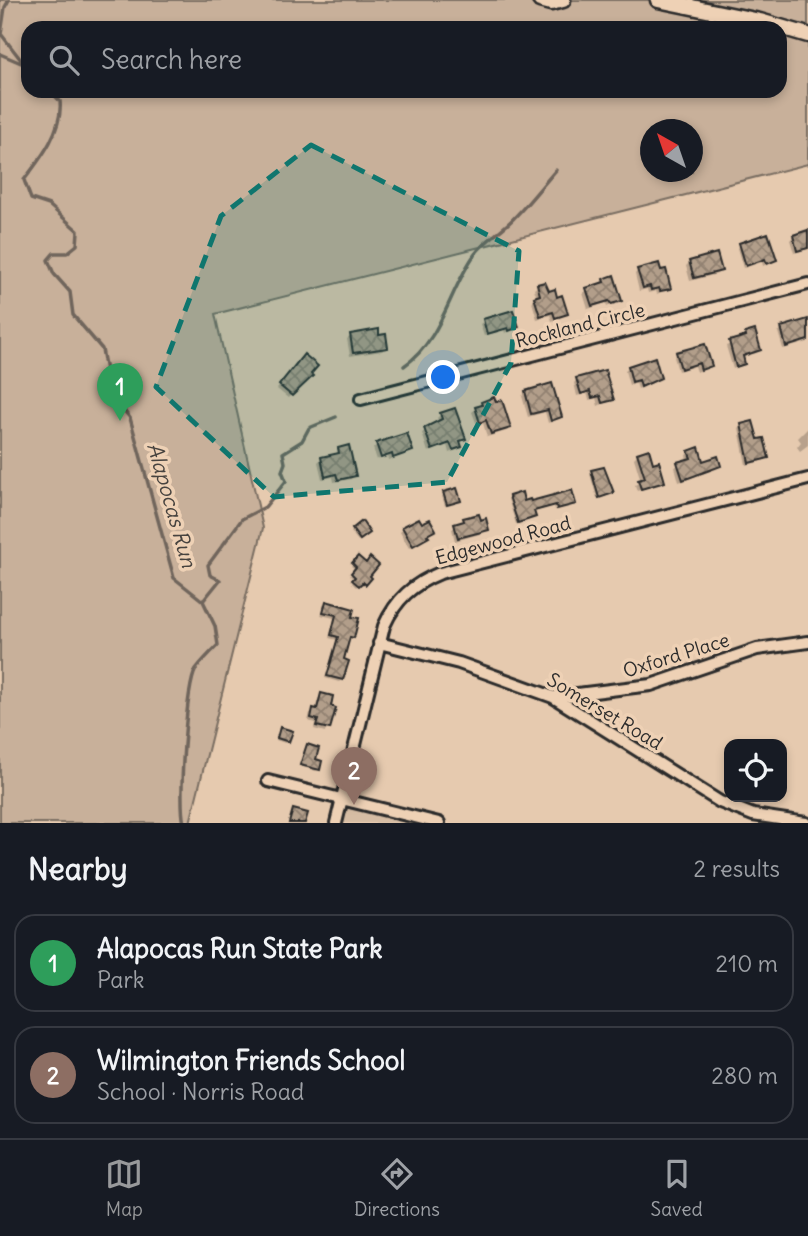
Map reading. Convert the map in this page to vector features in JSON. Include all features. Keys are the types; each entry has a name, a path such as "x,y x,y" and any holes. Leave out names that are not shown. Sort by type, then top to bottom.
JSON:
{"street":[{"path":"540,0 551,3 564,0"},
{"path":"658,0 760,21"},
{"path":"787,29 808,35"},
{"name":"Rockland Circle","path":"361,399 808,284"},
{"name":"Edgewood Road","path":"336,823 388,615 403,595 424,579 808,479"},
{"name":"Oxford Place","path":"553,697 651,685 757,649 808,642"},
{"name":"Somerset Road","path":"379,643 459,663 553,697 729,806 771,820 806,823"},
{"path":"268,781 439,823"}],"highlighted area":[{"path":"311,145 519,251 511,363 447,482 274,497 156,387 221,216"}],"shaded area":[{"path":"0,0 808,0 808,164 215,314 263,528 190,823 0,823"},
{"path":"342,798 439,823 336,823"}],"building":[{"path":"808,230 808,248 797,251 793,235"},
{"path":"768,233 777,260 767,264 765,259 746,266 739,243"},
{"path":"717,253 722,271 694,278 689,261"},
{"path":"659,263 661,270 666,269 671,289 660,291 659,288 651,290 650,286 643,288 637,269"},
{"path":"614,275 622,301 611,304 609,301 592,306 586,288 604,282 603,279"},
{"path":"545,282 549,291 555,289 557,297 562,295 568,314 555,318 553,312 540,316 534,297 540,295 537,284"},
{"path":"513,310 519,327 487,334 483,319"},
{"path":"808,319 808,340 786,347 781,327"},
{"path":"379,329 379,335 386,334 388,348 353,353 350,334"},
{"path":"755,330 761,350 743,356 745,364 736,367 729,341"},
{"path":"705,344 712,366 701,370 699,363 681,369 676,352"},
{"path":"304,354 318,366 311,374 313,376 292,396 279,385"},
{"path":"655,357 661,378 641,387 639,380 632,382 628,366"},
{"path":"605,370 614,400 602,403 600,396 592,398 590,391 581,394 576,378"},
{"path":"552,383 562,417 551,421 548,410 531,414 525,391"},
{"path":"494,397 496,402 502,400 511,428 491,434 486,420 480,423 475,407"},
{"path":"455,408 466,439 460,441 462,447 453,450 450,443 432,450 424,428 442,419 440,413"},
{"path":"753,421 758,439 764,438 769,458 749,463 741,424"},
{"path":"407,433 413,451 393,458 392,454 381,458 376,443"},
{"path":"349,445 356,476 338,480 336,474 325,477 321,457 339,453 338,448"},
{"path":"699,447 703,461 718,456 721,466 683,480 677,462 691,458 688,451"},
{"path":"649,449 653,463 659,461 665,482 641,489 638,480 645,478 637,453"},
{"path":"604,467 614,493 599,498 591,470"},
{"path":"457,488 461,501 447,505 443,492"},
{"path":"572,490 576,504 557,509 556,505 534,511 536,517 518,523 509,496 522,492 524,501 531,501"},
{"path":"479,514 481,520 486,518 489,530 458,538 454,524 464,521 463,518"},
{"path":"419,518 422,523 430,519 436,530 413,546 402,527"},
{"path":"362,521 370,533 360,540 352,529"},
{"path":"358,556 366,563 370,557 379,565 366,585 363,582 359,586 352,580 355,577 351,573 356,567 352,563"},
{"path":"326,601 354,609 352,617 359,618 354,638 350,637 344,659 349,661 343,680 327,676 338,637 331,635 336,615 323,612"},
{"path":"321,693 333,696 331,706 336,708 330,729 316,726 318,720 311,718 313,708 317,709"},
{"path":"280,727 293,731 289,742 277,738"},
{"path":"307,744 319,748 316,759 322,761 320,770 300,765"},
{"path":"293,809 308,813 305,823 289,823"}],"waterway":[{"name":"Alapocas Run","path":"9,0 5,7 1,34 21,60"},
{"path":"0,54 21,63"},
{"name":"Alapocas Run","path":"57,98 60,101 60,112 50,143 24,180 31,199 49,205 78,231 77,245 67,253 54,253 48,260 54,274 70,292 73,315 102,349 110,393 130,418 174,578 203,601 215,626 218,645 196,669 189,698 183,770 184,823"},
{"path":"404,366 417,355 436,329 475,254 520,212 556,170"},
{"path":"203,601 220,580 210,575 208,565 242,519 265,507 286,481 282,471 285,463 283,453 302,441 309,428 336,417"}],"place":[{"name":"Alapocas Run State Park","path":"120,421"},
{"name":"Wilmington Friends School","path":"354,805"}]}
